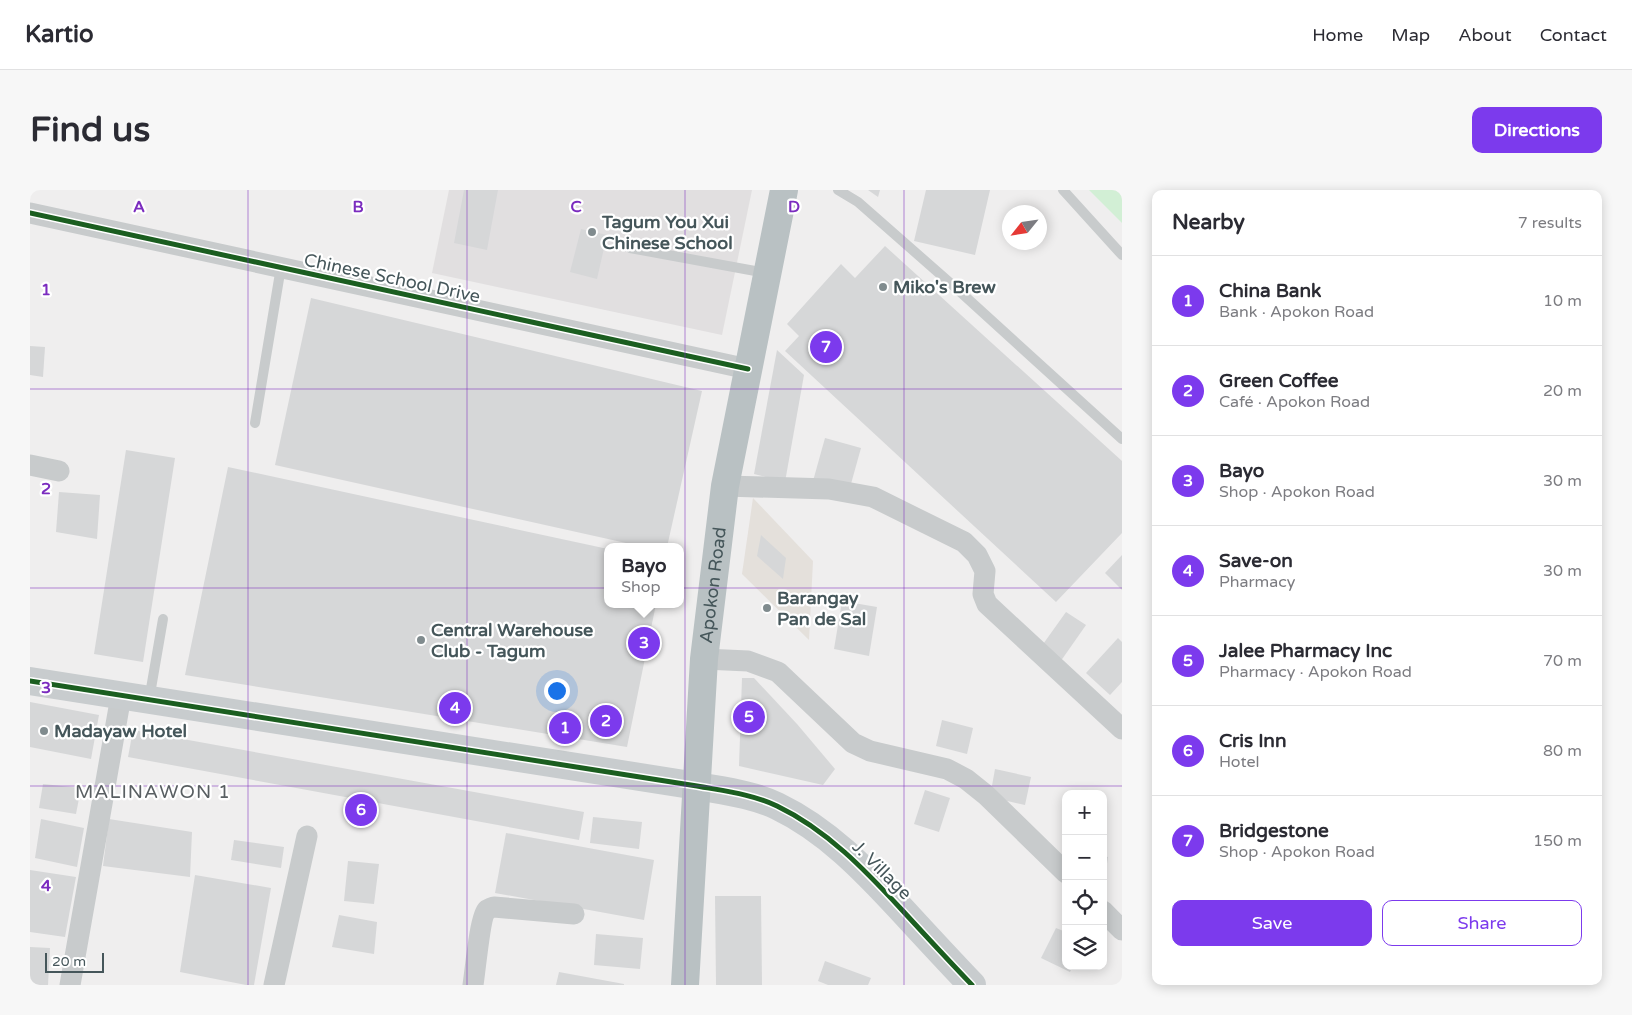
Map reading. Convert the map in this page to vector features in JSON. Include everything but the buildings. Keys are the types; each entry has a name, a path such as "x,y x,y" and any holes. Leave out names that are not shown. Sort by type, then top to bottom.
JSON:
{"highway":[{"name":"Apokon Road","path":"685,985 704,659 725,486 784,190"}],"street":[{"name":"Chinese School Drive","path":"30,213 748,369"},
{"path":"30,465 59,471"},
{"path":"725,486 829,489 873,497 964,542 977,555 985,570 983,594 987,604 1122,729"},
{"path":"704,659 748,661 778,672 853,743 870,751 947,769 966,779 986,795 1062,869"},
{"name":"J. Village","path":"30,681 697,786 755,797 777,806 820,832 847,853 972,985"},
{"path":"70,985 121,696"},
{"path":"274,985 307,836"},
{"path":"473,985 481,924 485,910 494,907 574,914"},
{"path":"1107,915 1122,930"}],"lane":[{"path":"838,190 858,202 1122,439"},
{"path":"1063,190 1122,255"},
{"path":"630,248 767,274"},
{"path":"255,423 281,267"},
{"path":"149,700 163,619"}],"shaded area":[{"name":"Tagum You Xui Chinese School","path":"449,190 752,190 722,335 432,273"},
{"path":"753,498 813,561 809,640 742,574"}],"green space":[{"path":"1089,190 1122,190 1122,223"}],"cycle path":[{"path":"30,213 748,369"},
{"path":"30,681 697,786 738,793 758,799 777,806 795,816 829,839 844,852 874,880 972,985"}],"place":[{"name":"Tagum You Xui Chinese School","path":"592,232"},
{"name":"Miko's Brew","path":"883,287"},
{"name":"Bridgestone","path":"826,347"},
{"name":"Barangay Pan de Sal","path":"767,608"},
{"name":"Central Warehouse Club - Tagum","path":"421,640"},
{"name":"Bayo","path":"644,643"},
{"name":"Save-on","path":"455,708"},
{"name":"Jalee Pharmacy Inc","path":"749,717"},
{"name":"Green Coffee","path":"606,721"},
{"name":"China Bank","path":"565,728"},
{"name":"Madayaw Hotel","path":"44,731"},
{"name":"Cris Inn","path":"361,810"}],"district":[{"name":"MALINAWON 1","path":"153,792"}]}
